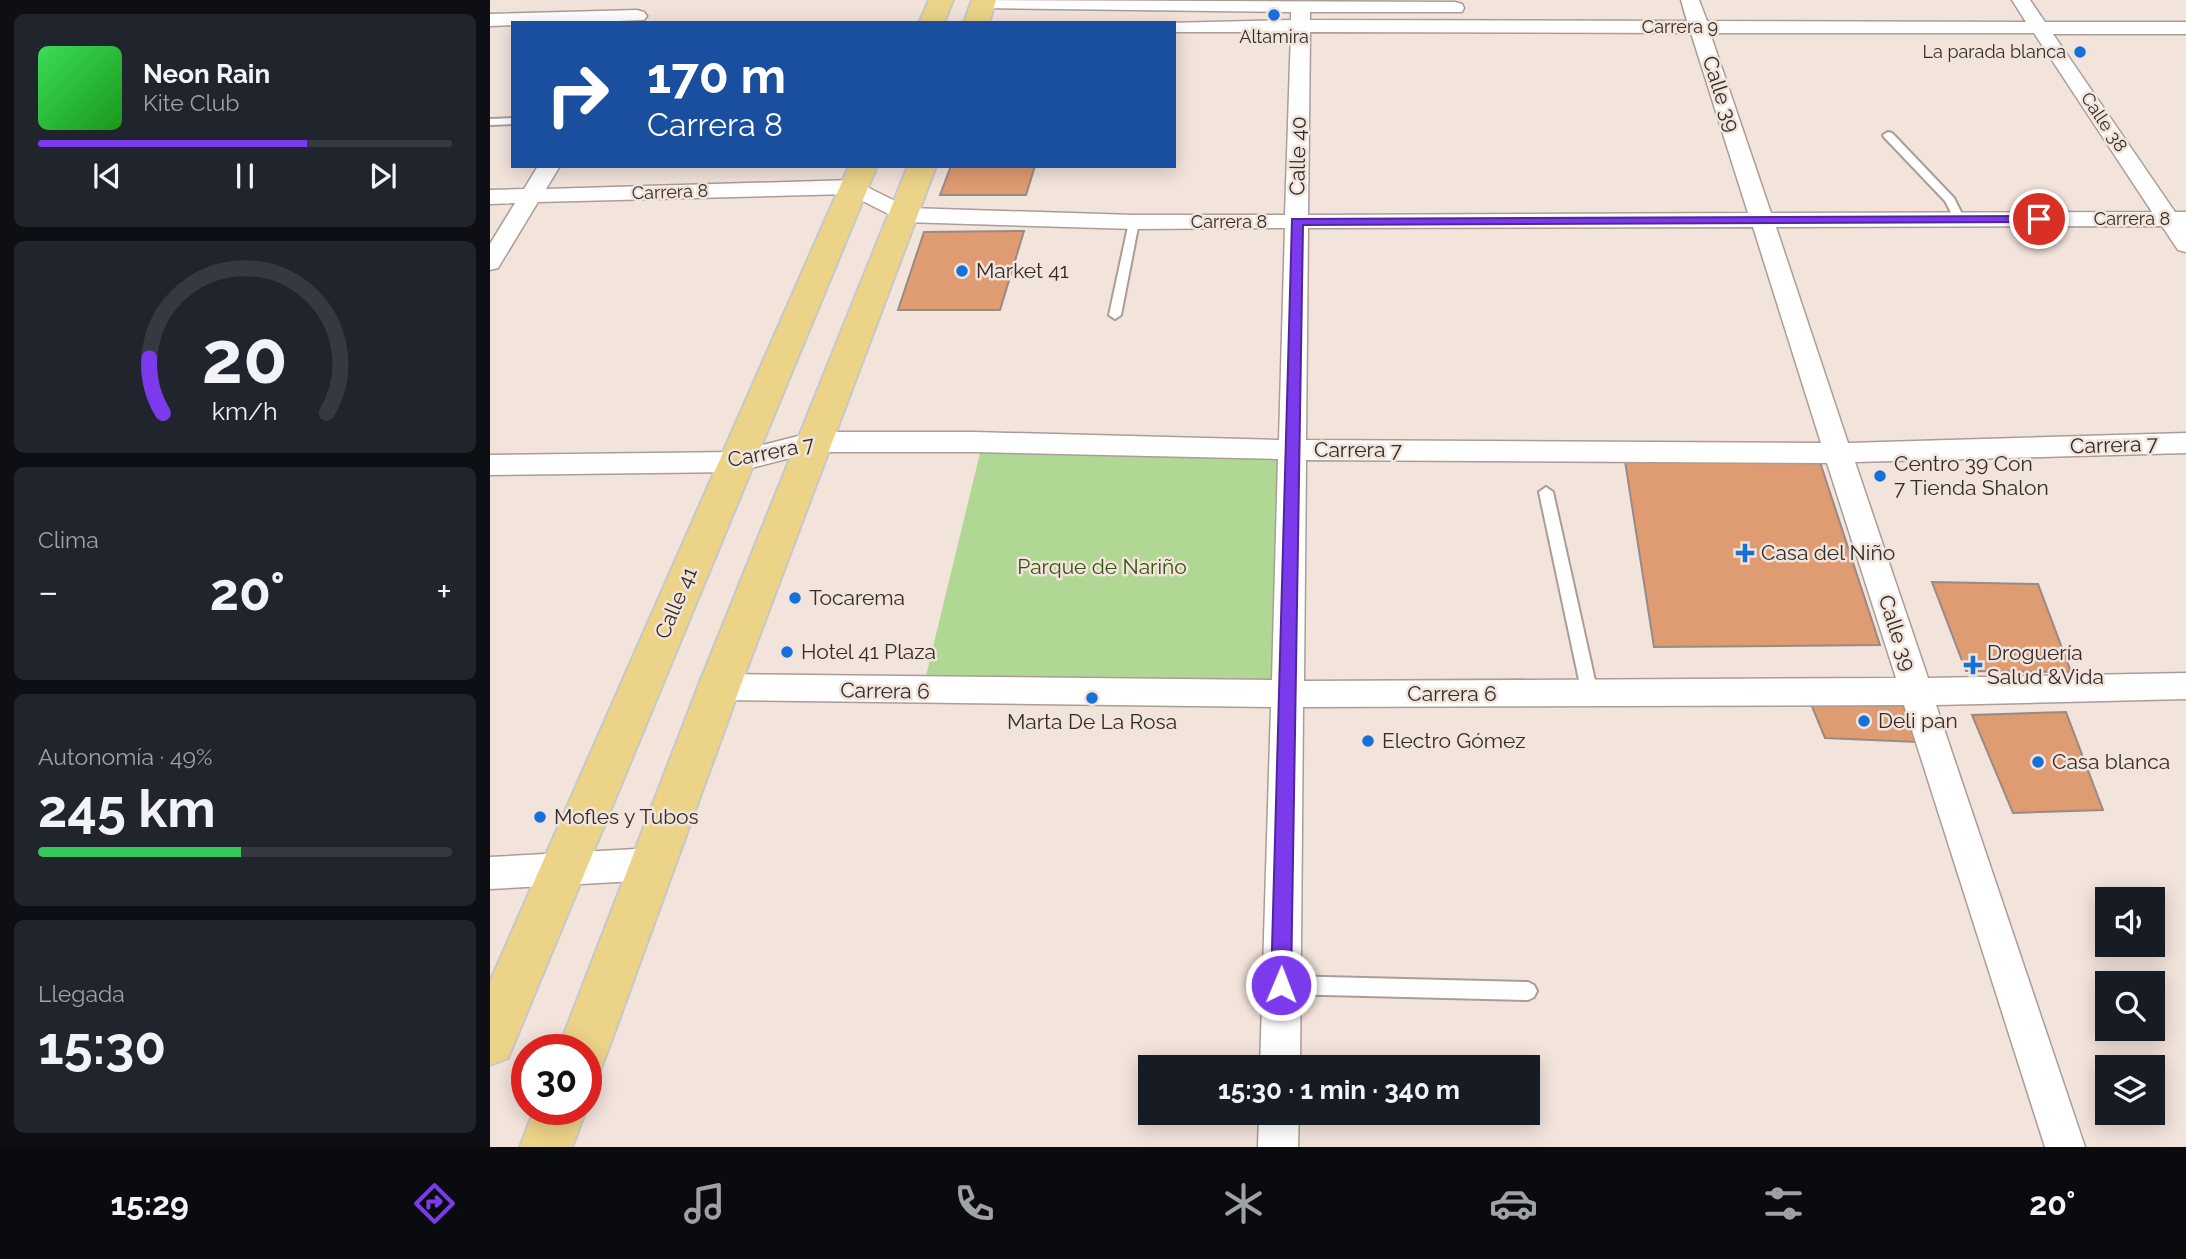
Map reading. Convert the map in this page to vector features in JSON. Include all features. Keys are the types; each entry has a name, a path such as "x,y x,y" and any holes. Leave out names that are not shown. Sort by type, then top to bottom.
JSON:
{"main road":[{"path":"932,21 941,0"},
{"path":"589,1034 719,687 921,168"},
{"name":"Calle 41","path":"490,1040 858,177"},
{"path":"546,1147 554,1125"}],"street":[{"name":"Calle 38","path":"2021,0 2177,219 2186,245"},
{"name":"Carrera 9","path":"980,11 1694,12 2040,28 2186,28"},
{"name":"Carrera 9","path":"980,11 1002,21"},
{"name":"Carrera 9","path":"1176,26 1301,11"},
{"name":"Calle 40","path":"1280,1055 1301,11"},
{"name":"Calle 39","path":"1694,12 2065,1147"},
{"path":"490,20 639,13"},
{"path":"490,263 549,168"},
{"name":"Carrera 8","path":"490,197 858,177 904,215 1134,222 2177,219"},
{"name":"Carrera 7","path":"490,465 735,462 814,442 974,442 1292,450 1838,453 2186,443"},
{"name":"Carrera 6","path":"719,687 917,692 1917,694 2186,686"},
{"path":"490,873 654,863"},
{"path":"1278,1147 1279,1125"}],"lane":[{"path":"490,121 511,121"},
{"path":"1888,135 1950,200 1960,220"},
{"path":"1115,315 1134,222"},
{"path":"1546,492 1590,694"},
{"path":"1281,985 1528,991"}],"green space":[{"name":"Parque de Nariño","path":"981,449 1279,456 1278,686 925,680"}],"building":[{"path":"950,168 1034,168 1026,195 940,195"},
{"name":"Market 41","path":"1024,231 1000,310 898,310 924,232"},
{"name":"Casa del Niño","path":"1819,459 1880,645 1654,647 1625,461"},
{"path":"1932,582 2038,584 2071,672 1966,671"},
{"name":"Deli pan","path":"1902,702 1917,742 1825,738 1811,704"},
{"name":"Casa blanca","path":"2066,712 2103,810 2013,813 1972,715"}],"place":[{"name":"Altamira","path":"1274,15"},
{"name":"La parada blanca","path":"2080,52"},
{"name":"Market 41","path":"962,271"},
{"name":"Centro 39 Con 7 Tienda Shalon","path":"1880,476"},
{"name":"Casa del Niño","path":"1745,553"},
{"name":"Tocarema","path":"795,598"},
{"name":"Hotel 41 Plaza","path":"787,652"},
{"name":"Droguería Salud &Vida","path":"1973,665"},
{"name":"Marta De La Rosa","path":"1092,698"},
{"name":"Deli pan","path":"1864,721"},
{"name":"Electro Gómez","path":"1368,741"},
{"name":"Casa blanca","path":"2038,762"},
{"name":"Mofles y Tubos","path":"540,817"}],"route":[{"path":"1281,985 1296,221 2039,219"}]}
